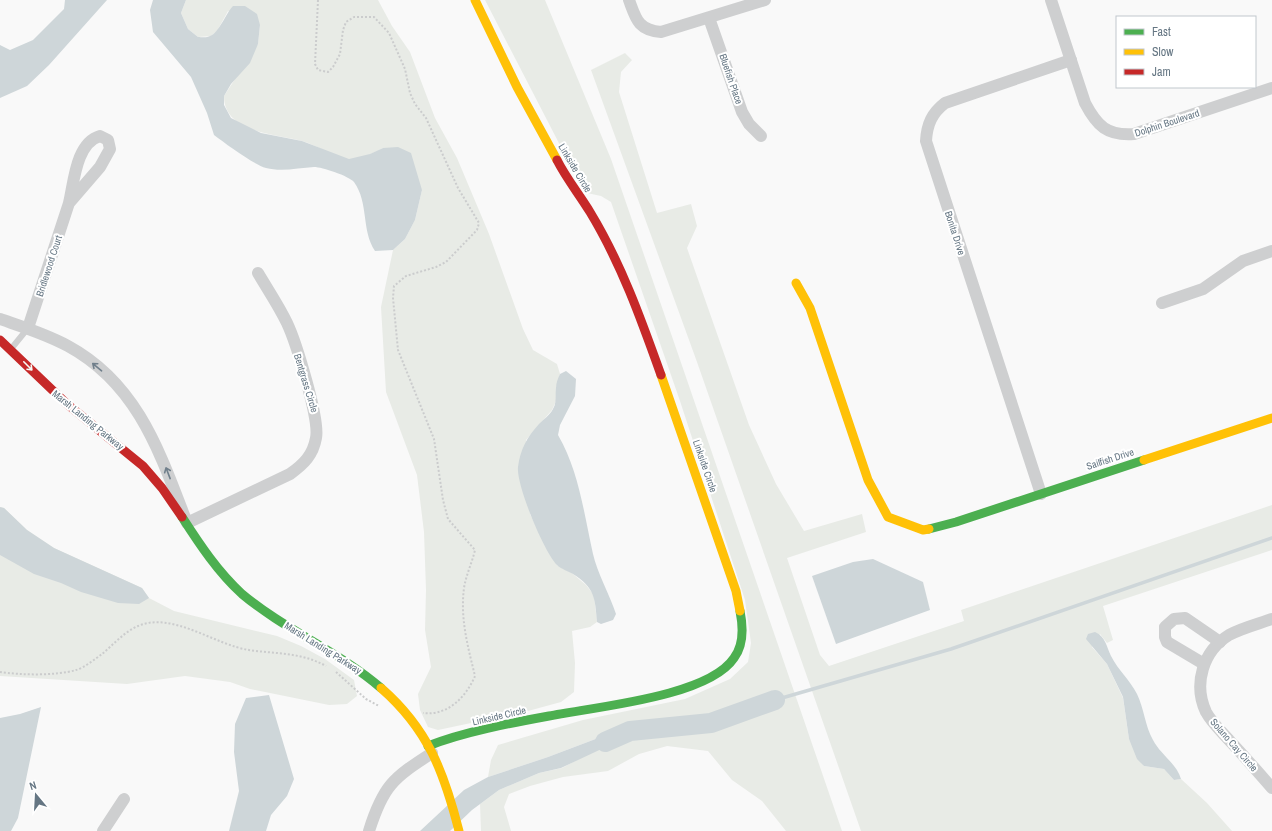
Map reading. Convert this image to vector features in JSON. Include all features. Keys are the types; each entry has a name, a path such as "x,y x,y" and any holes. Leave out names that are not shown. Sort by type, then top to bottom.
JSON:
{"street":[{"name":"Linkside Circle","path":"430,750 451,738 549,715 635,701 682,688 720,673 734,659 741,641 740,608 736,591 640,315 610,250 590,212 563,172 517,86 475,0"},
{"path":"629,0 636,19 645,29 651,32 668,31 765,0"},
{"name":"Dolphin Boulevard","path":"1051,0 1085,103 1092,116 1105,129 1123,135 1134,134 1272,88"},
{"name":"Bluefish Place","path":"709,18 742,112 749,124 761,136"},
{"name":"Bonita Drive","path":"1041,494 926,141 929,122 936,111 945,103 1071,60"},
{"name":"Bridlewood Court","path":"28,328 69,204 79,159 86,145 93,138 100,136 108,140 110,149 100,167 69,204"},
{"path":"1162,304 1203,289 1243,261 1272,251"},
{"name":"Bentgrass Circle","path":"187,523 290,474 302,466 314,448 317,436 315,412 290,330 258,273"},
{"name":"Sailfish Drive","path":"796,283 810,308 868,480 888,517 924,530 956,522 1272,418"},
{"name":"Marsh Landing Parkway","path":"0,319 28,328 69,347 89,360 109,377 125,394 140,414 151,434 187,523"},
{"name":"Marsh Landing Parkway","path":"0,340 11,349 54,393 129,454 151,474 170,497 213,563 242,593 278,620 364,673 389,695 402,710 430,750 442,773 458,831"},
{"path":"1204,664 1167,642 1164,637 1165,627 1174,620 1186,618 1220,642"},
{"name":"Solano Cay Circle","path":"1272,619 1238,631 1220,642 1211,650 1204,664 1200,690 1206,712 1272,788"},
{"path":"369,831 376,806 390,784 430,750"},
{"path":"103,831 124,799"}],"lane":[{"path":"11,349 28,328"}],"path":[{"path":"318,0 315,64 318,70 328,72 335,63 340,54 343,30 346,22 354,17 374,17 389,33 405,69 410,93 415,104 426,118 458,188 479,223 477,230 446,262 436,267 406,276 394,286 393,298 398,350 434,439 443,500 448,519 475,550 464,588 465,637 475,676 458,702 451,707 431,714 402,710"},
{"path":"0,672 48,673 77,670 102,654 112,644 137,626 155,623 175,625 248,650 297,655 315,660 328,667"},
{"path":"334,671 366,699 376,706 381,707"}],"shaded area":[{"path":"65,0 107,0 49,65 27,86 0,98 0,45 10,50 33,40 64,9"},
{"path":"153,0 186,0 181,13 188,29 198,37 207,37 213,34 233,6 245,6 257,14 260,25 258,44 250,63 231,84 224,96 224,105 231,118 261,133 302,141 349,159 370,154 383,148 398,147 411,153 422,190 415,220 405,239 393,250 375,251 368,234 364,208 359,190 354,182 347,177 318,167 284,170 266,168 247,158 214,135 207,113 191,77 153,32 150,10"},
{"path":"186,0 378,0 392,26 410,52 435,118 457,158 489,234 523,329 533,350 557,364 560,374 556,388 556,401 552,410 526,440 530,514 548,551 557,565 573,574 586,585 594,595 597,622 590,627 572,631 575,663 574,692 561,702 528,711 438,730 428,727 420,710 418,694 431,667 425,630 426,590 424,532 417,475 386,392 381,307 393,250 405,239 415,220 422,190 383,148 361,158 348,159 336,156 302,141 253,130 242,125 233,118 226,108 224,96 258,44 260,25 228,11 217,31 211,36 198,37 188,29 181,13"},
{"path":"485,0 545,0 611,159 842,831 786,831 762,801 732,780 708,751 667,746 639,754 608,771 563,777 530,786 509,794 504,807 511,831 481,831 480,804 499,790 539,773 562,768 586,755 622,729 548,757 488,777 491,760 498,745 583,720 685,699 730,679 748,662 751,643 745,600 680,401 611,202 601,196 587,193 563,151"},
{"path":"625,53 632,60 621,72 619,92 657,213 691,204 697,226 687,248 749,425 776,484 804,531 862,514 866,532 787,558 820,655 829,666 964,621 961,610 1272,505 1272,550 1103,606 1113,640 1107,643 1100,634 1092,647 1107,664 1123,698 1129,739 1144,766 1164,769 1174,780 1181,779 1207,803 1232,831 861,831 697,362 591,70"},
{"path":"566,371 576,379 575,396 560,425 558,435 576,478 595,561 616,614 613,620 601,624 597,622 596,606 590,589 580,579 557,565 545,547 526,502 519,476 518,467 520,455 535,429 553,409 557,381 560,374"},
{"path":"0,507 4,508 27,530 54,548 142,588 149,598 174,611 277,636 301,646 325,659 354,680 357,696 347,704 329,705 250,689 230,682 185,676 127,684 0,676"},
{"path":"0,507 4,508 27,530 54,548 142,588 149,598 139,604 118,603 81,592 61,583 34,574 0,555"},
{"path":"873,559 923,582 930,610 836,644 812,576 853,562"},
{"path":"1095,632 1104,639 1114,661 1134,689 1153,740 1176,769 1181,779 1174,780 1164,769 1144,766 1137,759 1129,739 1123,697 1107,664 1086,639 1088,634"},
{"path":"269,695 294,779 287,796 271,815 266,831 229,831 239,791 234,752 235,724 246,698"},
{"path":"41,707 18,818 11,831 0,831 0,718 20,714"},
{"path":"622,729 630,731 627,737 561,768 539,773 499,790 472,810 450,831 420,831 464,790 488,777 548,757"}],"waterway":[{"path":"775,700 951,649 1272,538"},
{"path":"605,742 630,731 711,723 775,700"}],"traffic: fast":[{"path":"929,529 956,522 1144,460"},
{"path":"182,517 217,567 242,594 276,619 347,663 381,688"},
{"path":"428,746 456,736 503,725 649,698 676,691 700,682 720,671 734,658 737,653 740,647 742,635 740,611"}],"traffic: slow":[{"path":"475,0 517,87 557,160"},
{"path":"796,283 810,308 868,480 888,517 923,530 929,529"},
{"path":"661,375 736,591 740,611"},
{"path":"1144,460 1272,418"},
{"path":"381,688 411,719 432,753 447,790 459,831"}],"traffic: jam":[{"path":"557,160 601,231 621,271 661,375"},
{"path":"0,340 67,404 143,466 162,488 182,517"}]}
